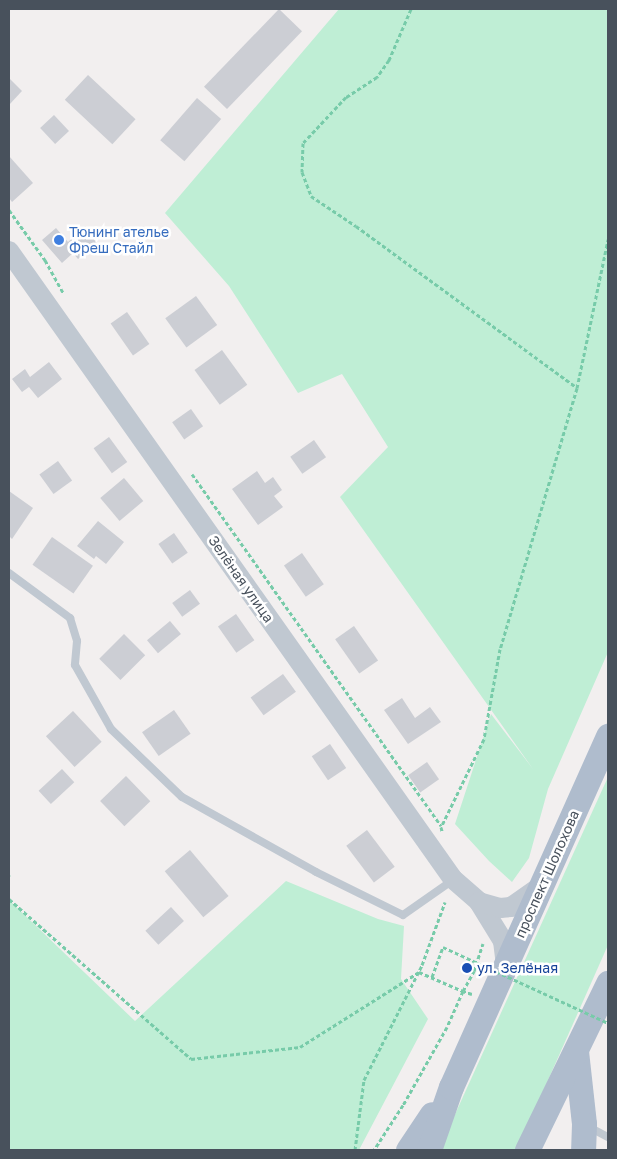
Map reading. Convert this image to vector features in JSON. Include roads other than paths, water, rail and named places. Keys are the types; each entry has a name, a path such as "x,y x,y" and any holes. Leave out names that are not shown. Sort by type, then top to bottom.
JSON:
{"main road":[{"name":"проспект Шолохова","path":"429,1150 451,1086 608,736"},
{"path":"527,1150 608,983"},
{"path":"576,1050 584,1124 583,1150"},
{"path":"408,1150 451,1086"}],"street":[{"name":"Зелёная улица","path":"9,251 453,879 479,902 503,940 506,964"},
{"name":"Зелёная улица","path":"479,902 500,908 511,906 542,885"}],"lane":[{"path":"9,572 70,618 77,641 75,665 111,729 182,797 316,872 403,915 453,879"},
{"path":"584,1124 608,1137"}],"place":[{"name":"Тюнинг ателье Фреш Стайл","path":"59,240"},
{"name":"ул. Зелёная","path":"467,968"}]}
